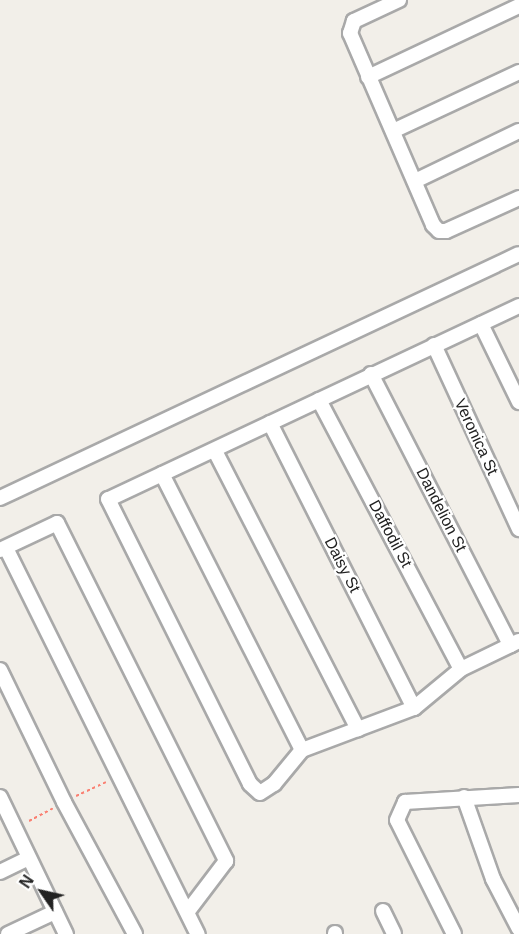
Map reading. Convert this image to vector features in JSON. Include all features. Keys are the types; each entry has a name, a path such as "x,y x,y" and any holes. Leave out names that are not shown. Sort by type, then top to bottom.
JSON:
{"street":[{"path":"399,0 350,26 368,77 439,231 519,198"},
{"path":"368,77 519,6"},
{"path":"393,131 519,72"},
{"path":"415,181 519,131"},
{"path":"0,498 519,254"},
{"path":"515,643 461,669 414,708 302,750 274,784 260,793 250,784 108,499 215,451 371,374 519,306"},
{"path":"481,324 519,402"},
{"name":"Veronica St","path":"434,345 519,529"},
{"name":"Dandelion St","path":"371,374 515,643"},
{"name":"Daffodil St","path":"319,400 461,669"},
{"name":"Daisy St","path":"270,423 414,708"},
{"path":"215,451 358,729"},
{"path":"162,474 302,750"},
{"path":"188,911 226,861 57,523 3,549 198,934"},
{"path":"0,670 135,934"},
{"path":"454,934 397,820 405,802 519,795"},
{"path":"464,797 493,879 519,929"},
{"path":"1,802 66,934"},
{"path":"0,872 29,858"},
{"path":"383,910 394,934"},
{"path":"8,934 56,912"}]}
